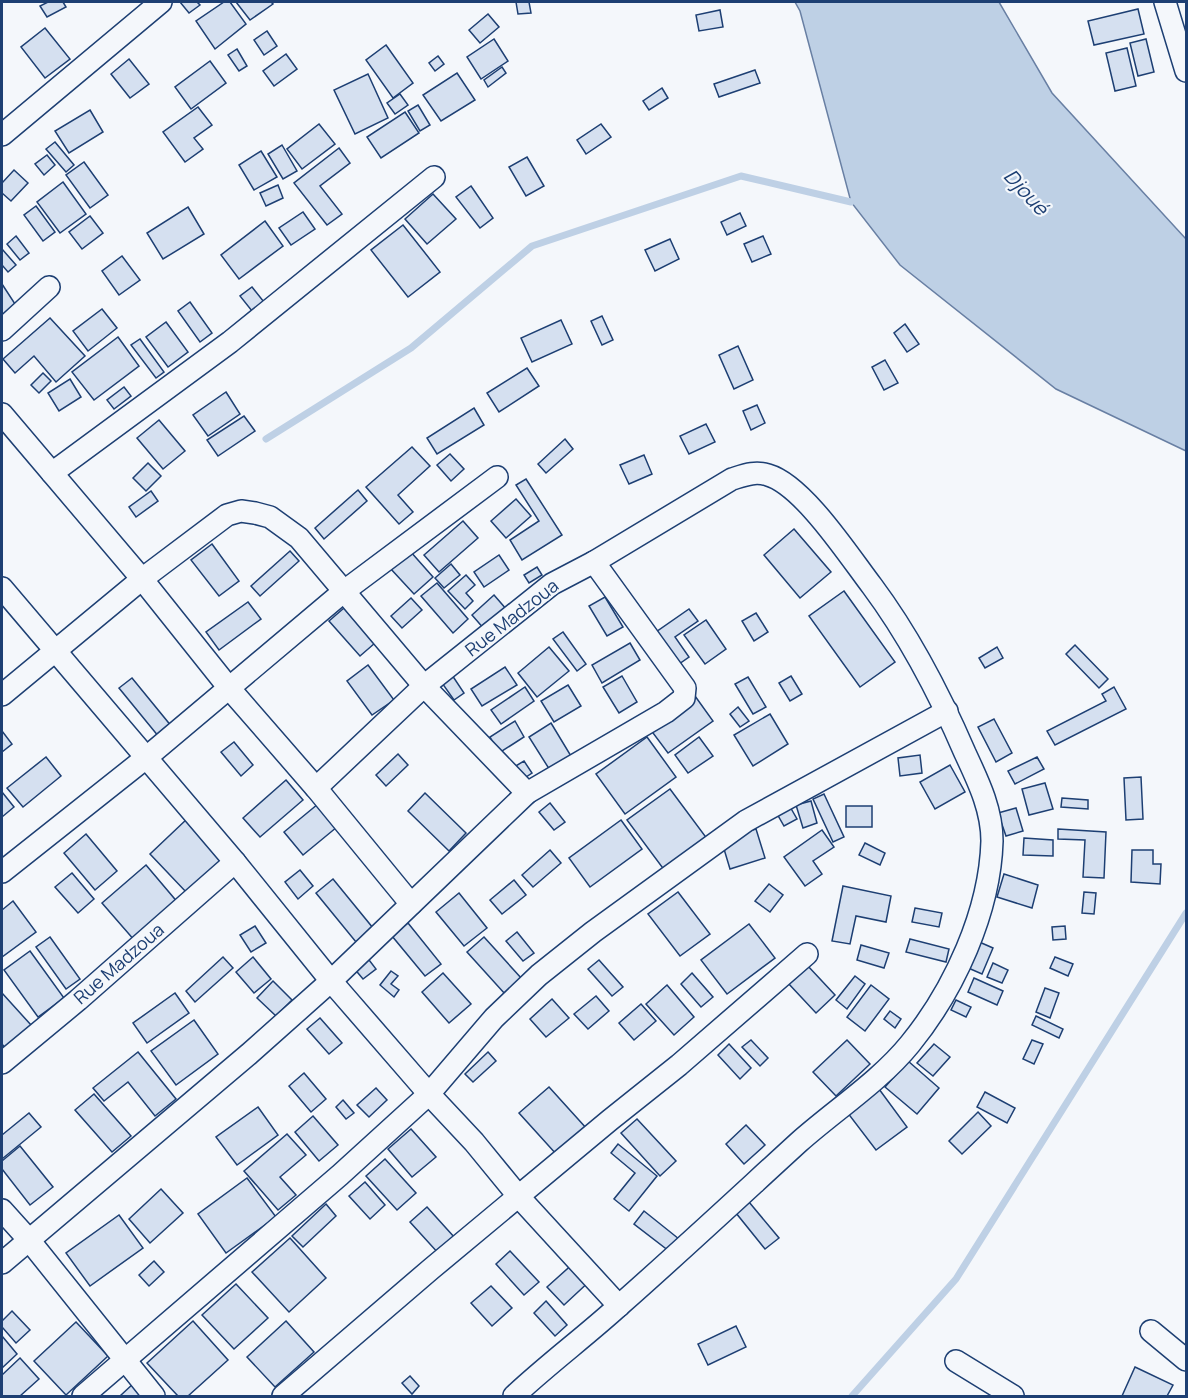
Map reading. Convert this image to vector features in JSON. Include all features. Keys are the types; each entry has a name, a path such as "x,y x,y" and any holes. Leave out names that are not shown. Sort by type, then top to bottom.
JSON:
{"street":[{"path":"2,135 161,2"},
{"path":"1165,2 1186,71"},
{"path":"52,473 230,342 434,177"},
{"path":"2,330 49,287"},
{"path":"2,414 411,904"},
{"name":"Rue Madzoua","path":"316,788 424,686 552,584 594,562 732,479 750,473 766,474 780,480 818,516 893,614 947,711"},
{"path":"2,872 147,757 343,592 497,477"},
{"path":"2,695 142,579 227,516 248,512 270,517 299,538 424,686 526,793"},
{"path":"2,1263 249,1054 331,981 526,793 666,712 684,698 685,688 594,562"},
{"path":"2,588 235,862 331,981 474,1142 519,1197 619,1306"},
{"path":"83,1396 340,1175 429,1094 494,1018 539,975 593,932 746,821 947,711 986,800 992,838 988,874 979,911 964,955 942,1001 909,1046 880,1073 826,1118 619,1306 514,1396"},
{"name":"Rue Madzoua","path":"2,1064 235,862"},
{"path":"283,1396 431,1269 679,1065 807,954"},
{"path":"2,1210 154,1396"},
{"path":"1150,1331 1186,1360"},
{"path":"956,1360 1013,1396"}],"water":[{"name":"Djoué","path":"795,2 999,2 1052,93 1186,239 1186,451 1056,389 900,265 851,202 800,11"}],"building":[{"path":"48,2 63,2 66,7 47,17 40,6"},
{"path":"180,2 197,2 200,5 189,13"},
{"path":"224,2 230,2 246,24 215,49 196,21"},
{"path":"236,2 271,2 273,4 250,20"},
{"path":"516,2 529,2 531,13 518,14"},
{"path":"1138,9 1144,34 1094,45 1088,21"},
{"path":"720,10 723,27 699,31 696,15"},
{"path":"488,14 499,27 480,43 469,30"},
{"path":"45,28 70,59 45,78 21,47"},
{"path":"267,31 277,46 264,55 254,40"},
{"path":"494,39 508,61 481,79 467,57"},
{"path":"1146,39 1154,72 1138,76 1130,43"},
{"path":"386,45 413,83 393,98 366,60"},
{"path":"1127,48 1136,86 1115,91 1106,53"},
{"path":"237,49 247,66 239,71 228,55"},
{"path":"286,54 297,69 274,86 263,71"},
{"path":"438,56 444,64 435,71 429,63"},
{"path":"129,59 149,84 130,98 111,74"},
{"path":"210,61 226,83 191,109 175,87"},
{"path":"502,67 506,73 488,87 484,80"},
{"path":"755,70 760,83 719,97 714,84"},
{"path":"457,73 475,100 441,121 423,95"},
{"path":"368,74 388,118 355,134 334,90"},
{"path":"662,88 668,98 649,110 643,101"},
{"path":"400,94 408,105 395,114 387,103"},
{"path":"418,105 430,125 420,131 408,111"},
{"path":"198,107 212,125 194,138 203,149 185,162 163,132"},
{"path":"90,110 103,132 69,153 55,131"},
{"path":"405,112 419,133 381,158 367,137"},
{"path":"319,124 335,144 302,169 287,149"},
{"path":"601,124 611,137 586,154 577,140"},
{"path":"55,142 74,165 66,172 46,149"},
{"path":"282,145 297,171 283,179 268,154"},
{"path":"339,148 350,163 320,186 342,214 327,225 294,183"},
{"path":"261,151 277,177 254,190 239,165"},
{"path":"47,155 55,165 44,175 35,164"},
{"path":"527,157 544,186 526,196 509,167"},
{"path":"84,162 108,195 90,208 66,175"},
{"path":"14,170 28,183 11,201 2,193 2,183"},
{"path":"63,182 86,214 60,233 37,202"},
{"path":"278,185 283,198 266,206 260,193"},
{"path":"471,186 493,218 480,228 456,197"},
{"path":"433,194 456,219 427,244 405,219"},
{"path":"36,206 55,232 43,241 24,215"},
{"path":"188,207 204,234 163,259 147,233"},
{"path":"303,212 315,229 291,245 279,228"},
{"path":"740,213 746,226 727,235 721,222"},
{"path":"90,216 103,233 82,249 69,232"},
{"path":"265,221 283,246 239,279 221,255"},
{"path":"403,225 440,272 408,297 371,250"},
{"path":"16,236 29,253 20,260 7,244"},
{"path":"763,236 771,254 752,262 744,244"},
{"path":"670,239 679,259 655,271 645,250"},
{"path":"2,249 16,265 8,272 2,265"},
{"path":"122,256 140,280 119,295 102,271"},
{"path":"2,284 17,307 2,318"},
{"path":"252,287 268,307 256,316 240,296"},
{"path":"190,302 212,333 200,342 178,311"},
{"path":"102,309 117,328 88,351 73,331"},
{"path":"602,316 613,340 602,345 591,321"},
{"path":"50,318 85,356 56,382 34,356 15,373 3,359"},
{"path":"561,320 572,344 532,362 521,338"},
{"path":"166,322 188,352 168,367 146,337"},
{"path":"905,324 919,344 907,352 894,333"},
{"path":"118,337 139,366 94,400 72,372"},
{"path":"140,339 164,372 156,378 131,345"},
{"path":"738,346 753,380 734,389 719,355"},
{"path":"885,360 898,383 884,390 872,367"},
{"path":"527,368 539,386 499,412 487,393"},
{"path":"43,373 51,381 39,393 31,385"},
{"path":"70,379 81,397 59,411 48,393"},
{"path":"124,387 131,396 114,409 107,400"},
{"path":"226,392 240,414 208,436 193,415"},
{"path":"757,405 765,423 751,430 743,411"},
{"path":"474,408 484,425 437,454 427,438"},
{"path":"244,416 255,431 218,456 207,440"},
{"path":"159,420 185,451 163,469 137,438"},
{"path":"706,424 715,442 689,454 680,436"},
{"path":"565,439 573,449 546,473 538,464"},
{"path":"412,447 430,466 398,495 413,512 399,524 366,487"},
{"path":"450,454 464,469 451,481 437,465"},
{"path":"644,455 652,474 629,484 620,465"},
{"path":"148,463 161,476 146,491 133,478"},
{"path":"526,479 562,535 522,560 510,540 539,521 516,485"},
{"path":"358,490 367,501 324,539 315,528"},
{"path":"151,491 158,501 136,517 129,507"},
{"path":"516,499 531,516 506,538 491,521"},
{"path":"463,521 478,538 439,572 424,555"},
{"path":"794,529 831,572 800,598 764,555"},
{"path":"212,544 239,581 219,596 191,560"},
{"path":"290,551 299,561 260,596 251,586"},
{"path":"410,551 433,577 414,594 390,568"},
{"path":"499,555 509,570 484,587 474,572"},
{"path":"451,564 460,575 444,588 435,578"},
{"path":"537,567 542,575 529,583 524,575"},
{"path":"466,575 475,585 466,593 473,601 465,609 448,591"},
{"path":"437,583 468,619 453,633 421,596"},
{"path":"844,591 895,662 860,687 809,616"},
{"path":"494,595 507,610 485,630 472,615"},
{"path":"605,597 623,627 607,636 589,606"},
{"path":"411,598 422,610 402,628 391,616"},
{"path":"248,602 261,619 219,650 206,632"},
{"path":"344,608 375,643 360,656 329,621"},
{"path":"689,609 698,621 675,637 689,657 679,664 656,632"},
{"path":"756,613 768,632 754,641 742,621"},
{"path":"706,620 726,649 705,664 684,635"},
{"path":"563,632 586,664 577,671 553,639"},
{"path":"630,643 640,660 602,683 592,665"},
{"path":"1075,645 1108,679 1099,688 1066,654"},
{"path":"549,647 569,671 537,697 518,673"},
{"path":"997,647 1003,658 985,668 979,658"},
{"path":"368,665 394,700 372,715 347,681"},
{"path":"505,667 517,685 482,706 471,689"},
{"path":"452,675 464,693 454,700 442,683"},
{"path":"622,676 637,702 619,713 603,687"},
{"path":"791,676 802,694 790,701 779,683"},
{"path":"748,677 766,707 753,714 735,684"},
{"path":"132,678 172,727 159,737 119,688"},
{"path":"568,685 581,706 554,722 541,701"},
{"path":"525,687 534,701 501,724 491,710"},
{"path":"1114,687 1126,709 1055,745 1047,731 1106,701 1102,694"},
{"path":"695,696 713,721 668,753 650,729"},
{"path":"738,707 749,721 740,727 730,714"},
{"path":"770,714 788,744 753,766 734,735"},
{"path":"994,719 1012,753 996,762 978,727"},
{"path":"515,721 524,737 499,753 490,737"},
{"path":"551,723 574,761 553,775 529,737"},
{"path":"2,731 12,744 2,752"},
{"path":"647,737 676,777 625,814 596,774"},
{"path":"699,737 713,756 688,773 675,755"},
{"path":"234,742 253,765 241,776 221,752"},
{"path":"398,754 408,765 386,786 376,775"},
{"path":"920,755 922,773 900,776 898,758"},
{"path":"46,757 61,776 23,807 7,788"},
{"path":"1037,757 1044,769 1015,784 1008,771"},
{"path":"524,761 532,773 523,779 514,767"},
{"path":"950,765 965,792 935,809 920,782"},
{"path":"1141,777 1143,819 1126,820 1124,778"},
{"path":"286,780 303,800 260,837 243,818"},
{"path":"1045,783 1053,809 1029,815 1022,789"},
{"path":"670,789 708,840 665,871 627,820"},
{"path":"2,792 14,807 2,817"},
{"path":"425,793 466,833 449,851 408,811"},
{"path":"824,794 844,837 833,842 813,799"},
{"path":"1062,798 1088,800 1088,809 1061,807"},
{"path":"811,801 817,823 803,828 796,805"},
{"path":"550,803 565,822 554,830 539,812"},
{"path":"318,804 337,827 303,855 284,832"},
{"path":"789,805 797,819 784,826 776,812"},
{"path":"846,806 872,806 872,827 846,827"},
{"path":"1016,808 1023,831 1006,836 998,813"},
{"path":"188,818 225,856 187,893 150,854"},
{"path":"621,820 642,849 590,887 569,858"},
{"path":"756,829 765,858 730,869 721,839"},
{"path":"1058,829 1106,832 1104,878 1083,877 1085,840 1058,839"},
{"path":"822,830 834,847 813,861 822,874 805,886 784,857"},
{"path":"86,834 117,871 95,890 64,853"},
{"path":"1024,838 1053,840 1053,856 1023,855"},
{"path":"865,843 885,853 880,865 859,855"},
{"path":"550,850 561,863 533,887 522,875"},
{"path":"1132,850 1153,850 1153,864 1161,864 1160,884 1131,882"},
{"path":"146,865 179,904 135,941 102,903"},
{"path":"300,870 313,886 298,899 285,882"},
{"path":"72,873 94,899 78,913 55,887"},
{"path":"1004,874 1038,885 1032,908 997,897"},
{"path":"333,879 373,928 356,942 316,893"},
{"path":"514,880 526,895 502,914 490,900"},
{"path":"769,884 783,895 770,912 755,901"},
{"path":"843,886 891,896 886,922 856,916 850,944 832,941"},
{"path":"678,892 710,934 680,956 648,914"},
{"path":"1084,892 1096,893 1094,914 1082,913"},
{"path":"459,893 487,928 464,946 436,912"},
{"path":"13,901 36,932 2,957 2,910"},
{"path":"915,908 942,913 939,927 912,922"},
{"path":"408,923 441,964 425,976 392,936"},
{"path":"749,924 775,958 727,994 701,960"},
{"path":"255,926 266,943 251,952 240,935"},
{"path":"1065,926 1066,939 1053,940 1052,927"},
{"path":"517,932 534,953 523,961 506,941"},
{"path":"50,937 80,979 66,989 36,947"},
{"path":"484,937 522,979 505,994 467,952"},
{"path":"910,939 949,949 946,962 906,952"},
{"path":"977,941 993,948 982,974 966,967"},
{"path":"861,945 889,953 884,968 857,960"},
{"path":"30,951 64,998 38,1017 4,970"},
{"path":"366,956 376,969 363,979 353,967"},
{"path":"223,957 233,968 195,1002 186,991"},
{"path":"253,957 271,979 254,993 236,972"},
{"path":"1055,957 1073,964 1068,976 1050,968"},
{"path":"599,960 623,987 612,996 588,969"},
{"path":"993,963 1008,970 1002,983 987,977"},
{"path":"807,965 835,995 816,1013 788,983"},
{"path":"391,971 398,976 391,984 399,990 394,997 380,985"},
{"path":"443,973 471,1004 449,1023 422,992"},
{"path":"692,973 713,997 701,1007 681,984"},
{"path":"855,976 865,984 847,1009 836,1000"},
{"path":"974,978 1003,991 997,1005 968,992"},
{"path":"273,981 292,1000 276,1016 257,998"},
{"path":"667,985 694,1017 674,1035 646,1004"},
{"path":"871,985 889,999 865,1031 847,1017"},
{"path":"1045,988 1059,993 1050,1018 1036,1012"},
{"path":"2,993 31,1025 5,1048 2,1044"},
{"path":"175,993 189,1013 147,1043 133,1023"},
{"path":"596,996 609,1011 588,1029 574,1014"},
{"path":"552,999 569,1018 546,1037 530,1019"},
{"path":"956,1000 971,1007 966,1017 951,1010"},
{"path":"641,1004 656,1021 634,1040 619,1023"},
{"path":"890,1011 901,1019 895,1028 884,1019"},
{"path":"1036,1016 1063,1029 1059,1038 1032,1025"},
{"path":"320,1018 342,1043 329,1054 307,1029"},
{"path":"194,1020 218,1054 176,1085 151,1051"},
{"path":"751,1040 768,1058 760,1066 742,1047"},
{"path":"847,1040 870,1064 836,1096 813,1072"},
{"path":"1032,1040 1043,1044 1034,1064 1023,1059"},
{"path":"729,1044 751,1068 740,1079 718,1055"},
{"path":"934,1044 950,1057 933,1076 917,1063"},
{"path":"138,1052 176,1099 155,1116 128,1082 104,1101 93,1088"},
{"path":"488,1052 496,1061 473,1082 465,1074"},
{"path":"908,1061 939,1088 917,1114 885,1087"},
{"path":"304,1073 326,1099 311,1112 289,1086"},
{"path":"549,1087 587,1129 557,1155 519,1113"},
{"path":"376,1088 387,1100 369,1117 357,1105"},
{"path":"879,1089 907,1127 876,1150 847,1112"},
{"path":"985,1092 1015,1108 1007,1123 977,1107"},
{"path":"94,1094 131,1136 112,1152 75,1110"},
{"path":"343,1100 354,1113 346,1119 336,1107"},
{"path":"258,1107 278,1135 237,1165 216,1137"},
{"path":"978,1112 991,1126 962,1154 949,1141"},
{"path":"29,1113 41,1127 2,1159 2,1135"},
{"path":"313,1116 338,1145 319,1161 295,1132"},
{"path":"637,1119 676,1161 660,1176 621,1133"},
{"path":"746,1125 765,1145 744,1164 726,1144"},
{"path":"411,1129 436,1157 412,1177 388,1149"},
{"path":"287,1134 306,1155 280,1177 296,1195 278,1210 244,1171"},
{"path":"618,1144 657,1176 629,1211 614,1199 635,1173 611,1153"},
{"path":"20,1146 53,1187 30,1205 2,1169 2,1161"},
{"path":"385,1159 416,1193 397,1210 366,1176"},
{"path":"247,1178 276,1217 226,1253 198,1214"},
{"path":"365,1182 385,1205 370,1219 349,1196"},
{"path":"161,1189 183,1213 150,1243 129,1219"},
{"path":"749,1202 779,1238 765,1249 736,1213"},
{"path":"326,1204 336,1216 303,1247 292,1236"},
{"path":"427,1207 455,1238 439,1254 410,1222"},
{"path":"644,1211 679,1239 669,1251 634,1224"},
{"path":"119,1215 143,1248 90,1286 66,1253"},
{"path":"290,1238 326,1278 289,1312 252,1272"},
{"path":"510,1251 539,1282 524,1295 496,1264"},
{"path":"154,1261 164,1272 149,1286 139,1275"},
{"path":"576,1261 593,1278 564,1305 547,1287"},
{"path":"236,1284 268,1318 234,1349 202,1315"},
{"path":"491,1286 512,1308 492,1326 471,1303"},
{"path":"546,1301 567,1325 555,1336 534,1313"},
{"path":"12,1311 30,1330 16,1343 2,1327 2,1321"},
{"path":"193,1321 228,1360 188,1396 178,1396 147,1363"},
{"path":"286,1321 314,1352 275,1387 247,1357"},
{"path":"76,1322 108,1356 66,1395 34,1361"},
{"path":"736,1326 746,1347 708,1365 698,1344"},
{"path":"2,1336 17,1354 2,1368"},
{"path":"20,1358 39,1379 20,1396 2,1396 2,1375"},
{"path":"1135,1367 1173,1385 1167,1396 1122,1396"},
{"path":"410,1376 419,1386 412,1394 402,1383"},
{"path":"134,1383 147,1396 120,1396"}],"waterway":[{"path":"266,439 411,348 532,246 741,176 851,202"},
{"path":"852,1396 956,1279 1186,913"}]}
